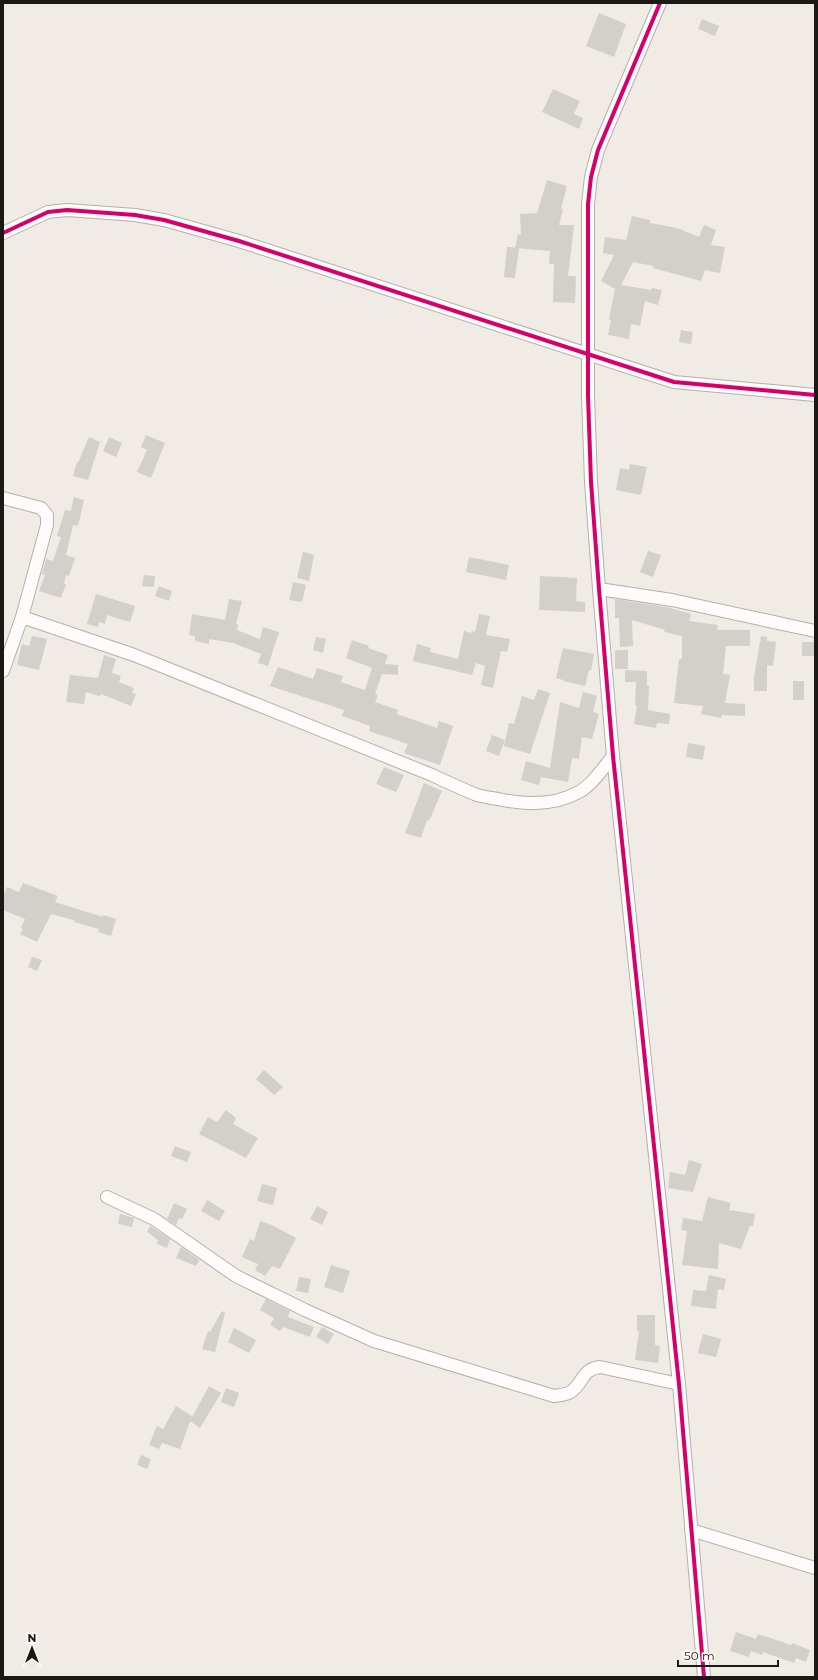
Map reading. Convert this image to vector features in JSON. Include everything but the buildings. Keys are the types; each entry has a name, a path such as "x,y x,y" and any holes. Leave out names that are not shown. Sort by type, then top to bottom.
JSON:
{"street":[{"path":"660,3 598,150 591,178 588,204 587,354 591,482 613,756 679,1384 704,1677"},
{"path":"3,233 48,212 67,210 135,215 164,220 239,241 674,382 815,395"},
{"path":"3,498 41,508 47,516 47,525 22,617 3,671"},
{"path":"599,589 672,600 815,631"},
{"path":"22,617 134,656 479,795 513,802 532,803 547,803 566,798 580,791 593,780 613,756"},
{"path":"107,1197 154,1220 236,1276 374,1341 554,1396 573,1390 588,1370 593,1367 600,1366 679,1384"},
{"path":"691,1530 815,1568"}],"cycle path":[{"path":"660,3 598,150 591,177 588,204 588,396 591,482 613,756 679,1384 704,1677"},
{"path":"3,233 48,212 67,210 135,215 164,220 239,241 674,382 815,395"}]}
